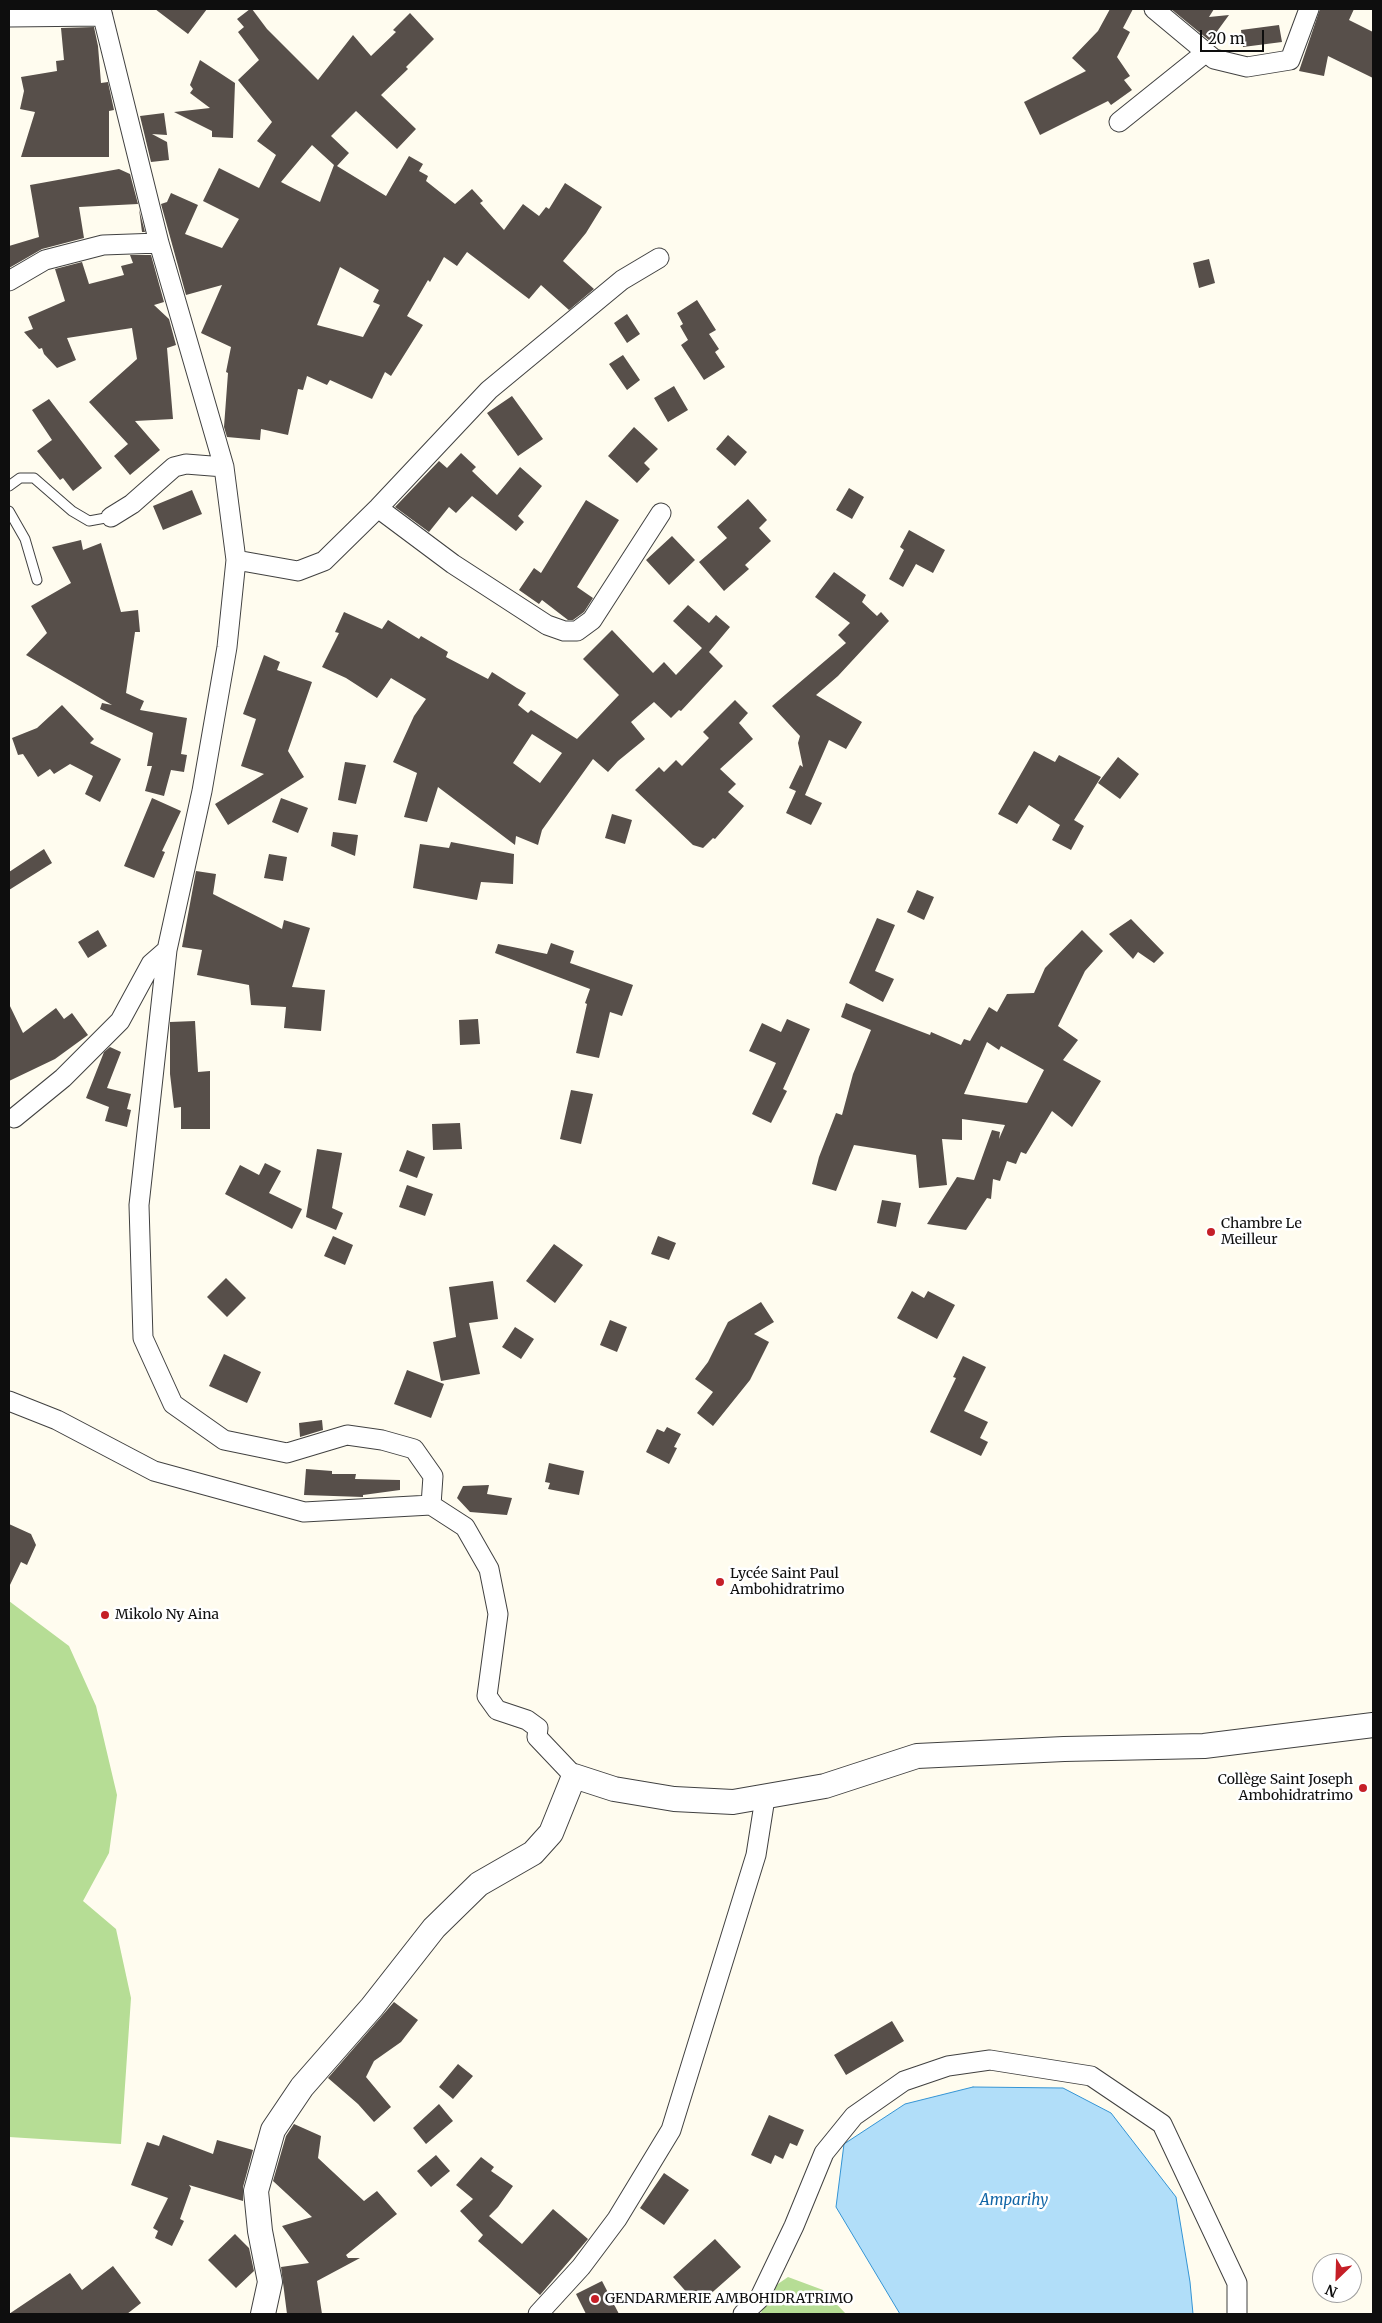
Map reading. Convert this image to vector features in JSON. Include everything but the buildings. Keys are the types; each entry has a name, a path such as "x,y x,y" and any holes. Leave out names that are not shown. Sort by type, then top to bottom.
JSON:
{"street":[{"path":"1154,9 1214,59 1247,67 1290,60 1309,9"},
{"path":"9,17 102,12 159,242 224,467 236,560 227,647 204,781 167,950 140,1205 143,1338 173,1404 224,1440 288,1453 347,1435 382,1440 414,1449 433,1476 431,1505"},
{"path":"1119,122 1205,53"},
{"path":"9,281 44,260 103,245 159,242"},
{"path":"236,560 298,571 324,561 378,508 489,390 622,280 659,258"},
{"path":"111,518 132,504 174,467 186,464 224,467"},
{"path":"378,508 454,564 547,625 564,631 578,631 592,620 661,513"},
{"path":"14,1118 63,1078 120,1021 150,964 167,950"},
{"path":"9,1402 57,1420 154,1471 304,1512 431,1505 465,1527 489,1569 498,1614 487,1696 497,1710 527,1720 538,1728 537,1737 574,1776 614,1789 674,1799 733,1802 825,1786 917,1756 1064,1749 1204,1746 1373,1725"},
{"path":"264,2314 270,2282 260,2231 256,2191 273,2130 302,2087 372,2007 434,1928 479,1884 533,1853 551,1833 574,1776"},
{"path":"538,2314 580,2267 618,2219 670,2130 756,1855 764,1798"},
{"path":"743,2314 760,2299 794,2226 824,2153 854,2116 904,2081 948,2066 990,2060 1091,2076 1162,2124 1237,2283 1237,2314"}],"lane":[{"path":"9,486 20,478 34,478 72,511 89,521 111,518"},
{"path":"9,512 25,539 37,580"}],"green space":[{"path":"9,1601 69,1646 96,1706 117,1795 109,1853 83,1901 116,1929 131,1998 121,2144 9,2137"},
{"path":"788,2277 823,2290 846,2314 761,2314 763,2305 772,2288"}],"water":[{"name":"Amparihy","path":"973,2087 1063,2088 1111,2113 1176,2197 1190,2282 1193,2314 900,2314 836,2207 844,2144 905,2104"}],"place":[{"name":"Chambre Le Meilleur","path":"1211,1232"},
{"name":"Lycée Saint Paul Ambohidratrimo","path":"720,1582"},
{"name":"Mikolo Ny Aina","path":"105,1615"},
{"name":"Collège Saint Joseph Ambohidratrimo","path":"1363,1788"},
{"name":"GENDARMERIE AMBOHIDRATRIMO","path":"595,2299"}]}
